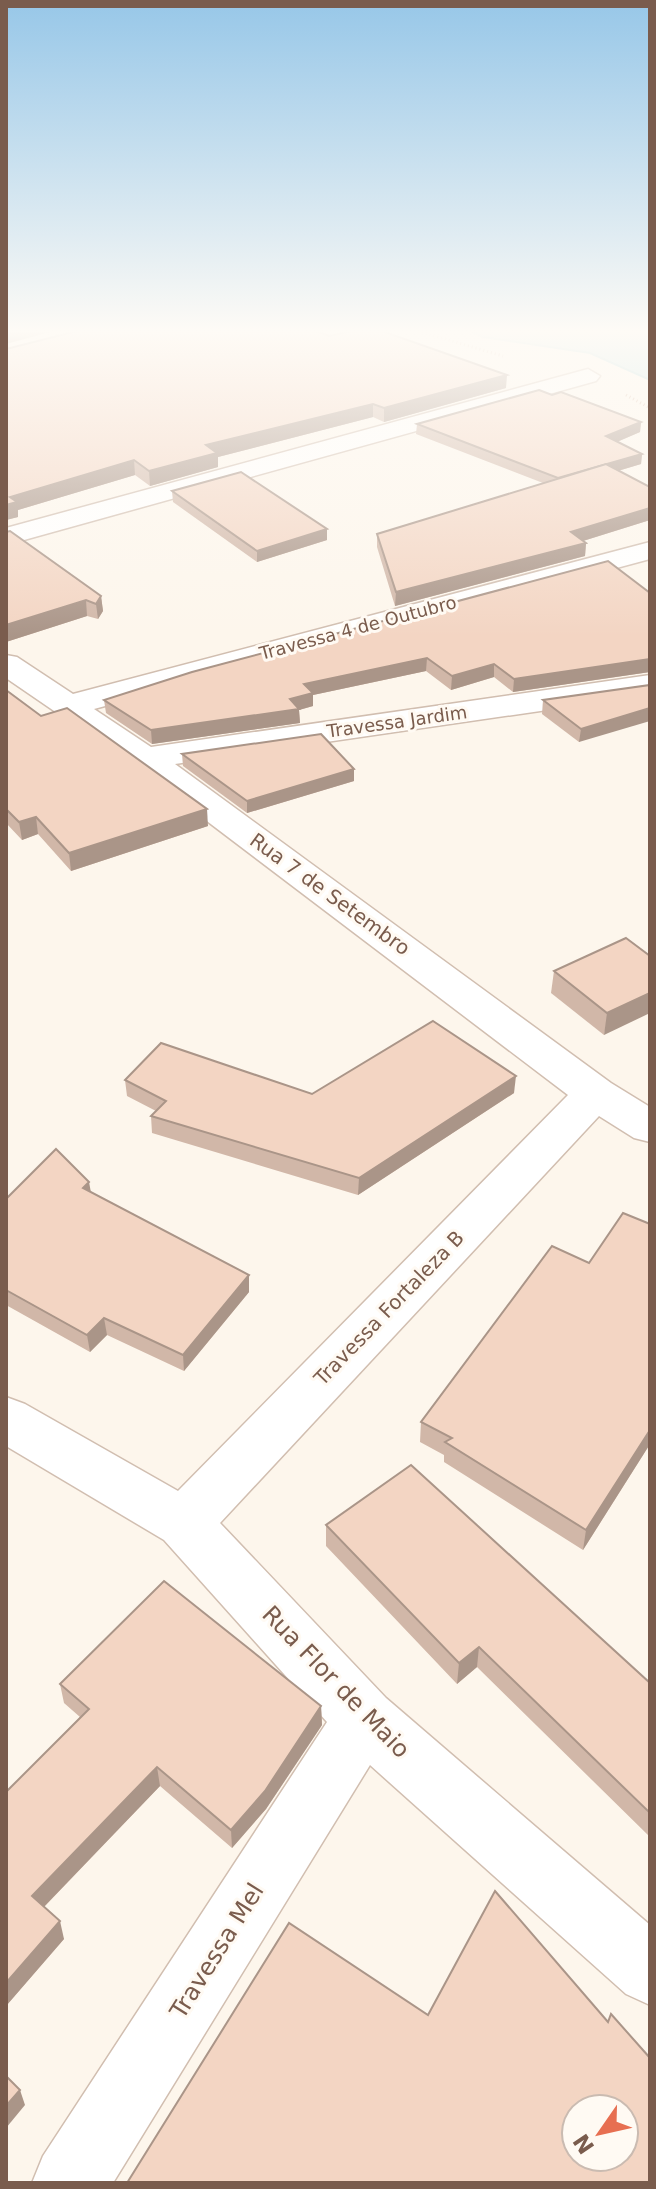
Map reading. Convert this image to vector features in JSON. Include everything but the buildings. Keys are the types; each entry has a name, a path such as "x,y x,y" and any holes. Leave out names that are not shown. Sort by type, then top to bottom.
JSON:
{"street":[{"path":"6,537 381,433"},
{"name":"Travessa 4 de Outubro","path":"66,706 650,550"},
{"name":"Rua 7 de Setembro","path":"6,664 145,758 595,1093 650,1127"},
{"name":"Travessa Jardim","path":"145,758 650,685"},
{"name":"Travessa Fortaleza B","path":"184,1523 595,1093"},
{"name":"Rua Flor de Maio","path":"6,1419 184,1523 364,1719 650,1970"},
{"name":"Travessa Mel","path":"70,2183 364,1719"}]}
